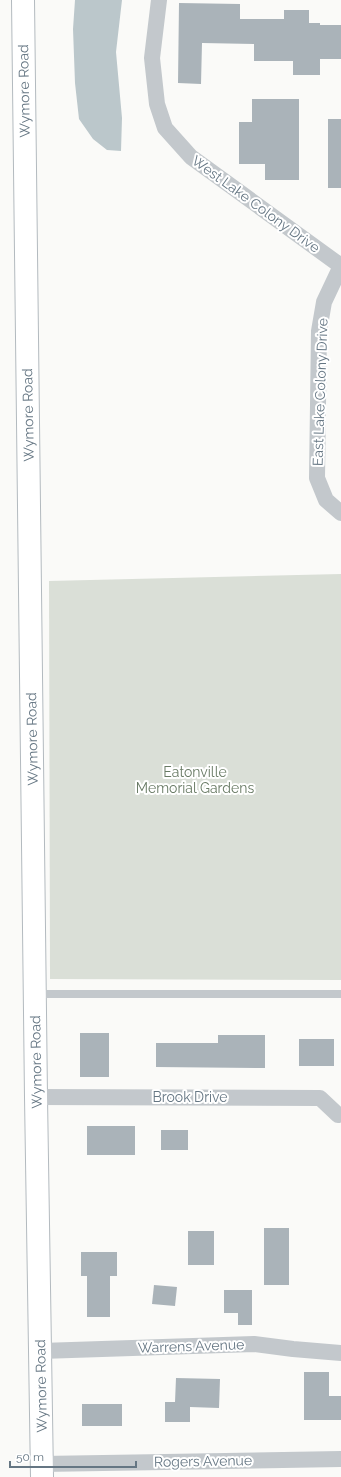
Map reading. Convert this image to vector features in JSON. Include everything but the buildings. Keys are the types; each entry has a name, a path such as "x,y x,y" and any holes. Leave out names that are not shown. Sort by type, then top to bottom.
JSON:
{"main road":[{"name":"Wymore Road","path":"23,0 42,1470"}],"street":[{"name":"West Lake Colony Drive","path":"159,0 152,58 157,104 165,128 191,157 341,266"},
{"name":"East Lake Colony Drive","path":"341,266 324,302 319,331 317,478 326,500 341,513"},
{"name":"Brook Drive","path":"36,1097 320,1098 338,1115"},
{"name":"Warrens Avenue","path":"41,1351 254,1344 341,1353"},
{"name":"Rogers Avenue","path":"42,1470 341,1459"}],"lane":[{"path":"35,994 341,994"}],"green space":[{"name":"Eatonville Memorial Gardens","path":"341,574 341,980 50,979 49,581"}],"shaded area":[{"path":"75,0 122,0 116,52 122,118 121,151 107,150 93,139 79,119 75,83 73,29"}]}
